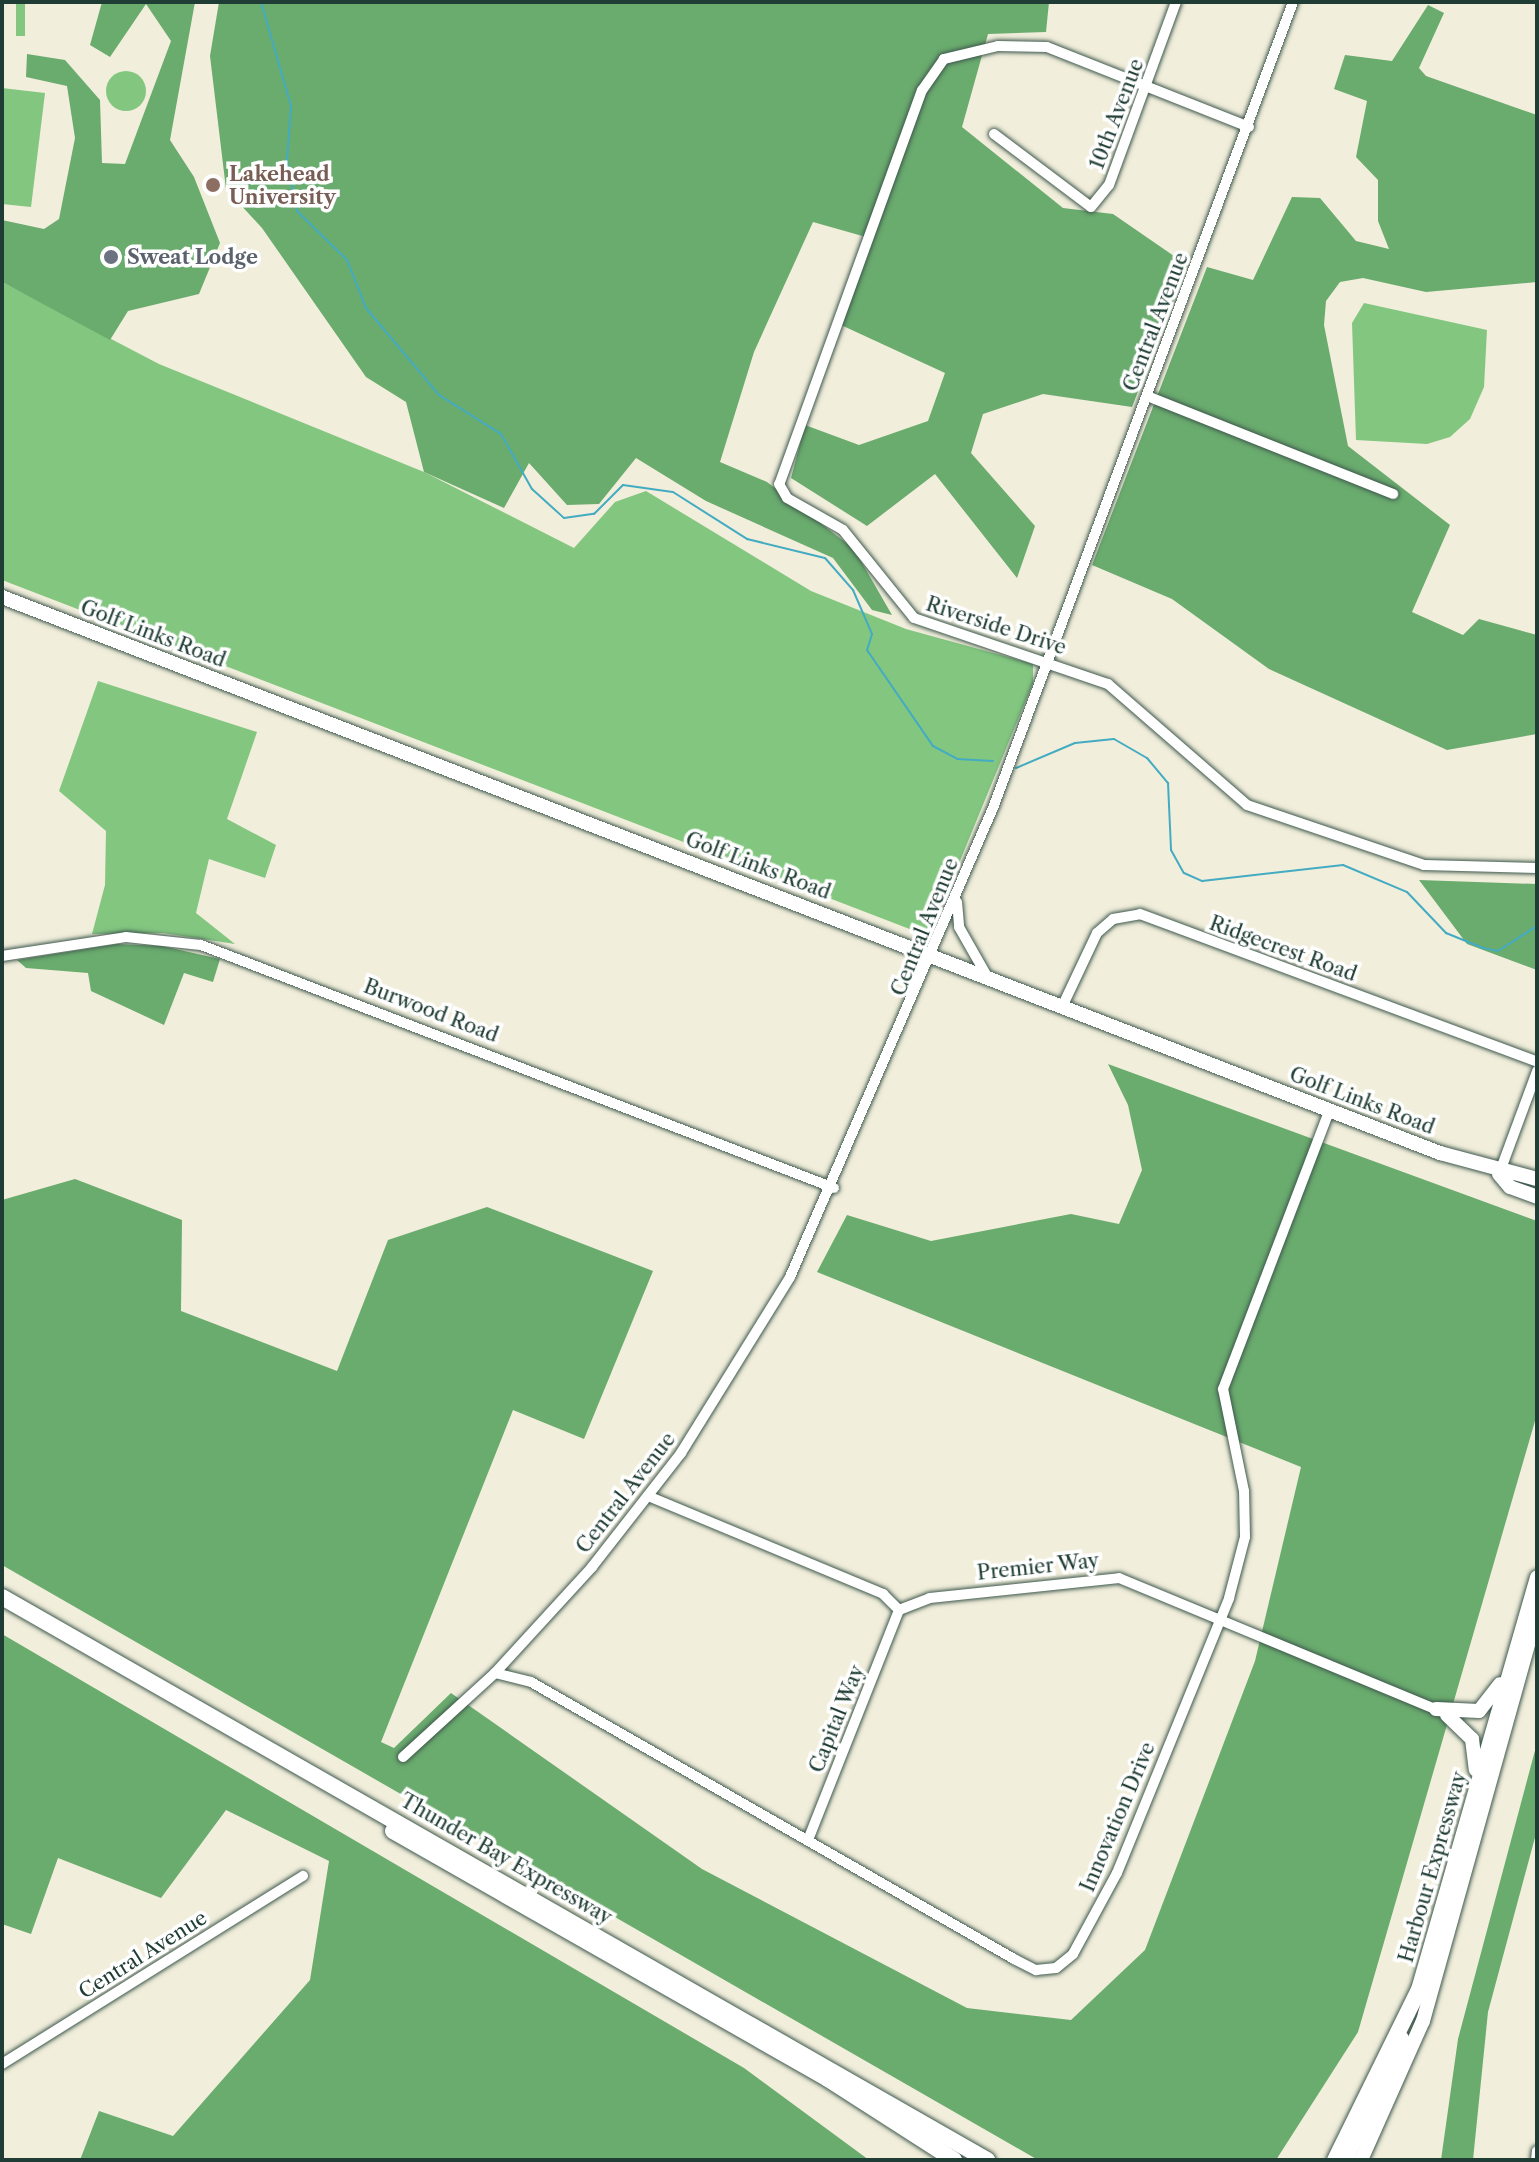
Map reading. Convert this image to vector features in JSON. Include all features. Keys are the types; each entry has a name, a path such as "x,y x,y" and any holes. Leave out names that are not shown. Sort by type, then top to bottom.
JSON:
{"highway":[{"name":"Thunder Bay Expressway","path":"2,1597 987,2160"},
{"name":"Thunder Bay Expressway","path":"2,1609 828,2079 954,2160"},
{"path":"1335,2160 1419,1989"}],"main road":[{"name":"Golf Links Road","path":"2,597 1329,1111 1499,1174 1537,1179"},
{"name":"Golf Links Road","path":"1499,1174 1510,1187 1537,1197"},
{"name":"Harbour Expressway","path":"1346,2160 1419,1989 1537,1577"},
{"name":"Harbour Expressway","path":"1361,2160 1423,2021 1537,1614"},
{"path":"1436,1709 1468,1714 1491,1702 1524,1626"},
{"path":"1436,1709 1464,1727 1477,1750 1465,1827"}],"street":[{"name":"10th Avenue","path":"994,134 1091,207 1109,185 1148,86 1176,2"},
{"name":"Central Avenue","path":"403,1757 495,1673 648,1496 740,1363 834,1188 934,956 1249,127 1293,2"},
{"name":"Riverside Drive","path":"1249,127 1047,47 961,52 931,72 780,467 787,498 843,530 914,618 1108,684 1247,805 1424,865 1537,868"},
{"path":"1147,396 1393,494"},
{"path":"957,896 959,927 989,979"},
{"name":"Ridgecrest Road","path":"1062,1007 1097,933 1113,919 1140,914 1537,1062"},
{"name":"Burwood Road","path":"2,956 126,937 201,945 834,1188"},
{"path":"1499,1174 1537,1071"},
{"name":"Innovation Drive","path":"495,1673 531,1682 1014,1959 1036,1970 1056,1968 1073,1954 1117,1873 1221,1618 1245,1537 1244,1491 1223,1389 1329,1111"},
{"path":"648,1496 883,1594 899,1610"},
{"name":"Premier Way","path":"899,1610 930,1598 1102,1576 1221,1618 1436,1709"},
{"name":"Capital Way","path":"808,1840 899,1610"},
{"name":"Central Avenue","path":"2,2064 303,1876"},
{"path":"1536,2160 1537,2151"}],"green space":[{"path":"16,2 25,2 25,36 16,36"},
{"path":"102,2 195,2 170,140 194,177 220,243 199,294 128,311 110,340 2,282 2,220 44,229 59,219 75,138 67,86 26,77 27,54 65,60 100,100 102,163 125,164 171,41 146,4 110,57 90,45"},
{"path":"219,2 1049,2 1046,32 988,34 962,127 1063,208 1113,214 1187,265 1132,407 1043,394 983,414 971,453 1035,526 1017,578 935,474 867,526 791,478 805,425 859,445 928,421 945,373 841,325 873,239 813,222 754,352 720,462 767,482 854,549 892,615 872,610 833,558 706,501 636,458 599,504 567,505 529,463 504,508 424,472 406,402 366,377 262,228 226,189 210,56"},
{"path":"1428,5 1444,13 1419,68 1426,76 1537,115 1537,282 1426,292 1363,278 1340,282 1326,301 1324,325 1348,446 1450,525 1412,612 1463,635 1479,619 1537,635 1537,734 1447,750 1269,669 1172,599 1092,565 1207,267 1253,280 1292,197 1320,198 1356,241 1389,249 1378,221 1378,180 1356,157 1367,101 1334,89 1345,55 1392,61"},
{"path":"126,71 140,77 146,91 140,105 126,111 112,105 106,91 112,77"},
{"path":"2,88 45,93 31,207 2,204"},
{"path":"2,282 159,364 424,472 574,548 615,502 646,491 811,591 906,629 1033,664 1033,683 932,929 920,933 2,580"},
{"path":"1364,303 1487,330 1484,387 1470,419 1450,437 1427,444 1356,440 1352,323"},
{"path":"98,681 257,732 227,819 276,845 265,878 209,859 196,913 235,944 163,933 92,934 105,885 106,831 59,791"},
{"path":"1419,880 1537,884 1537,970 1467,944"},
{"path":"117,944 162,946 220,959 213,982 184,973 164,1025 91,991 88,973 26,968 17,960"},
{"path":"1108,1064 1537,1221 1537,1414 1358,2032 1276,2160 1038,2160 2,1565 2,1200 75,1179 182,1220 181,1311 337,1371 388,1240 487,1207 653,1271 584,1439 513,1410 381,1742 394,1748 451,1693 702,1869 967,2008 1071,2020 1145,1950 1255,1661 1301,1467 817,1272 847,1215 931,1241 1071,1214 1119,1224 1142,1170 1128,1105"},
{"path":"2,1634 744,2068 869,2160 80,2160 99,2111 173,2136 310,1980 329,1861 226,1810 161,1898 58,1858 31,1934 2,1924"},
{"path":"1537,1743 1537,1830 1488,2012 1473,2160 1441,2160 1458,2039"}],"waterway":[{"path":"261,2 291,106 287,161 297,211 347,260 366,308 439,395 501,434 532,489 564,518 594,514 623,485 673,492 747,539 825,558 853,590 872,634 867,650 933,746 957,759 993,761"},
{"path":"1016,768 1075,743 1114,739 1147,758 1168,783 1171,850 1184,873 1202,881 1343,865 1407,892 1446,933 1483,948 1498,951 1537,926"}],"place":[{"name":"Lakehead University","path":"213,185"},
{"name":"Sweat Lodge","path":"111,257"}]}
